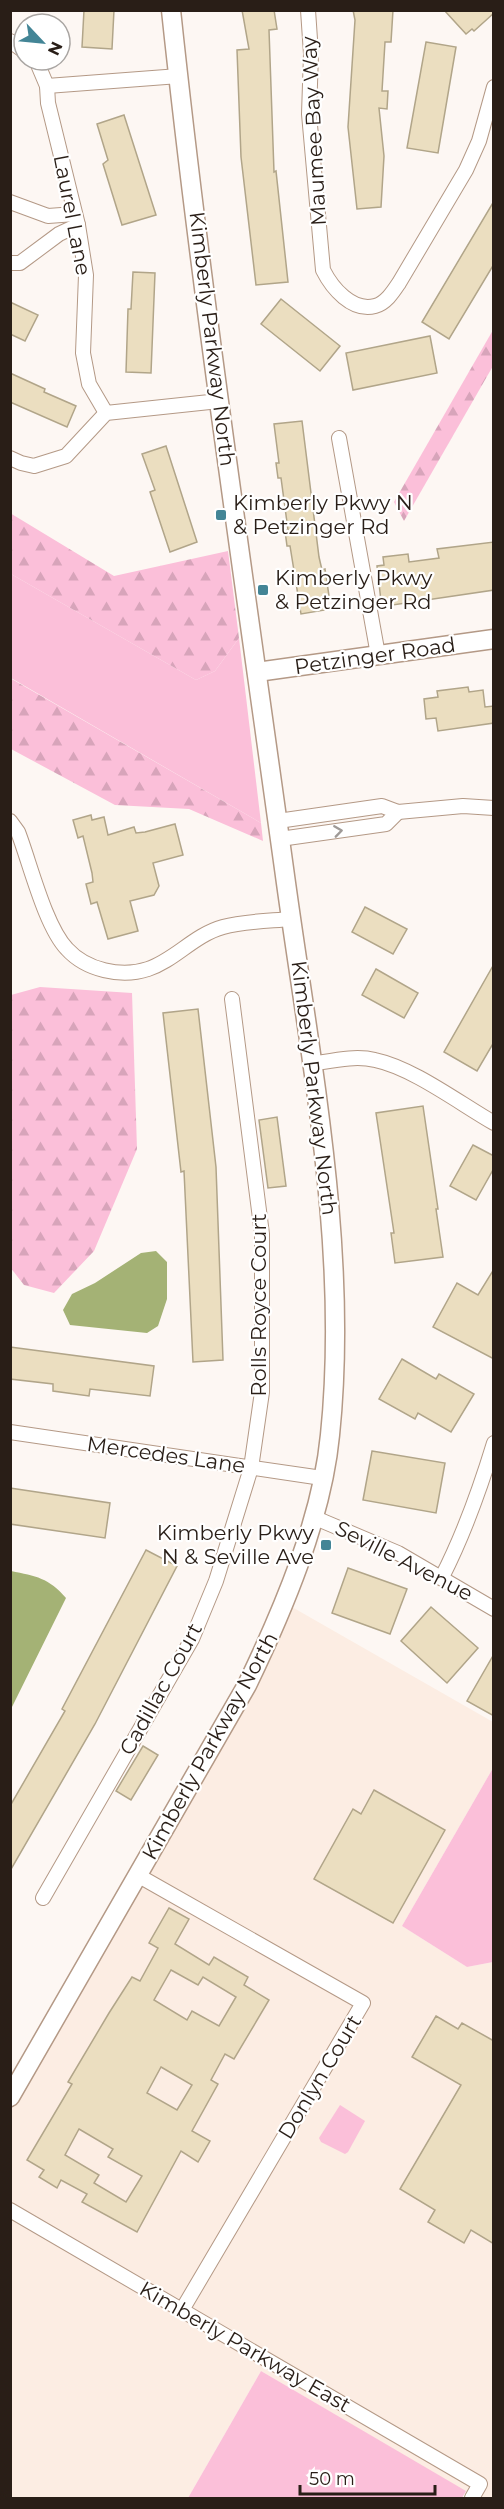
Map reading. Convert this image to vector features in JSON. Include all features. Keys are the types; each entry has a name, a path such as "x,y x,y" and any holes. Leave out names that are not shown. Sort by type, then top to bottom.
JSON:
{"street":[{"name":"Kimberly Parkway North","path":"10,2097 252,1676 280,1616 313,1516 322,1478 330,1440 337,1352 331,1223 219,401 171,10"},
{"name":"Maumee Bay Way","path":"308,10 311,54 309,114 323,270 334,289 361,305 375,306 390,296 399,283 466,170 479,141 494,87"},
{"name":"Laurel Lane","path":"41,72 47,86 48,102 77,219 86,275 83,353 89,384 106,413"},
{"path":"47,86 178,76"},
{"path":"10,202 48,216 77,219"},
{"path":"10,262 20,263 77,219"},
{"path":"10,458 34,466 66,456 106,413 219,401"},
{"path":"339,438 378,655"},
{"name":"Petzinger Road","path":"257,672 494,639"},
{"path":"279,830 382,806 398,812 463,806 494,808"},
{"path":"10,821 18,832 55,932 67,950 102,969 132,973 148,969 165,961 192,941 224,927 291,919"},
{"name":"Rolls Royce Court","path":"232,999 262,1234 262,1392 251,1468"},
{"path":"311,1064 344,1059 374,1059 402,1069 494,1123"},
{"name":"Mercedes Lane","path":"10,1432 322,1478"},
{"path":"442,1577 455,1551 478,1492 494,1443"},
{"name":"Cadillac Court","path":"43,1898 192,1639 216,1581 251,1468"},
{"name":"Seville Avenue","path":"313,1516 368,1539 442,1577 494,1609"},
{"name":"Donlyn Court","path":"139,1876 363,2003 182,2310"},
{"name":"Kimberly Parkway East","path":"10,2210 480,2484 472,2499"}],"shaded area":[{"path":"156,1251 167,1262 167,1299 158,1326 147,1333 70,1325 63,1310 72,1294 95,1283 141,1253"},
{"path":"11,1571 42,1579 54,1586 66,1598 11,1709"},
{"path":"285,1603 493,1722 493,1768 402,1926 467,1967 493,1962 493,2498 476,2498 261,2371 188,2498 11,2498 11,2099"}],"green space":[{"path":"493,330 493,366 404,521 394,502"},
{"path":"10,513 114,576 228,551 239,638 215,671 196,680 11,574"},
{"path":"11,574 196,680 215,671 239,638 261,823 11,678"},
{"path":"10,678 261,823 263,841 189,809 115,805 11,749"},
{"path":"40,987 132,993 137,1149 94,1251 54,1293 24,1285 10,1267 11,995"},
{"path":"493,1768 493,1962 467,1967 402,1926"},
{"path":"340,2105 365,2121 345,2154 321,2142 319,2138"},
{"path":"261,2371 466,2491 462,2498 188,2498"}],"building":[{"path":"84,10 114,10 112,49 82,47"},
{"path":"242,10 274,10 277,29 269,30 274,172 276,171 288,282 256,285 241,157 237,50 249,49"},
{"path":"353,10 393,10 391,42 385,42 382,91 388,91 387,109 379,108 384,156 381,207 357,209 348,127 355,20"},
{"path":"444,10 494,10 494,13 474,31 472,29 466,34"},
{"path":"426,42 456,47 438,153 407,148"},
{"path":"124,115 156,215 122,225 103,164 108,160 97,124"},
{"path":"494,201 494,264 449,339 422,322"},
{"path":"133,272 155,273 151,373 126,372 128,309 131,309"},
{"path":"281,299 340,346 320,371 261,324"},
{"path":"10,302 38,315 25,341 10,334"},
{"path":"430,336 437,373 353,390 346,353"},
{"path":"10,373 76,406 67,427 10,402"},
{"path":"302,421 319,557 322,570 325,569 329,596 323,597 325,610 301,614 290,546 287,546 285,531 288,530 281,478 278,478 276,463 279,463 274,424"},
{"path":"166,446 197,542 170,552 150,492 155,490 142,454"},
{"path":"494,542 494,590 386,606 386,600 381,601 377,566 384,565 383,557 408,554 409,562 439,558 437,549"},
{"path":"468,687 469,692 483,690 485,707 494,706 494,723 438,731 436,718 426,719 424,699 438,697 437,691"},
{"path":"91,815 92,820 104,817 108,835 134,827 136,833 175,824 183,855 153,863 159,886 154,895 130,901 138,931 108,939 97,902 91,904 86,884 93,882 92,873 83,836 78,838 73,820"},
{"path":"365,907 407,929 393,954 352,932"},
{"path":"494,964 494,1042 477,1071 444,1052"},
{"path":"376,969 418,993 404,1018 362,995"},
{"path":"198,1009 216,1167 223,1360 193,1362 184,1171 181,1172 163,1013"},
{"path":"423,1106 443,1257 395,1263 391,1233 394,1233 376,1113"},
{"path":"277,1117 286,1186 268,1188 259,1120"},
{"path":"473,1145 494,1156 494,1168 476,1200 450,1186"},
{"path":"494,1269 494,1359 433,1327 457,1283 478,1295"},
{"path":"10,1347 154,1366 150,1396 90,1389 89,1396 53,1391 53,1384 10,1379"},
{"path":"402,1359 436,1379 439,1374 474,1394 451,1432 418,1413 415,1419 379,1399"},
{"path":"372,1451 445,1463 436,1513 363,1500"},
{"path":"10,1488 110,1503 105,1538 10,1524"},
{"path":"146,1550 177,1566 95,1724 10,1871 10,1806 65,1711 62,1709"},
{"path":"348,1568 407,1589 390,1634 332,1613"},
{"path":"431,1607 478,1648 447,1683 401,1641"},
{"path":"494,1654 494,1716 467,1701"},
{"path":"143,1746 158,1755 131,1800 116,1791"},
{"path":"374,1790 445,1830 393,1923 314,1879 353,1809 361,1814"},
{"path":"169,1908 189,1919 175,1944 209,1965 214,1957 248,1977 244,1985 269,2000 234,2059 225,2054 211,2080 218,2084 192,2131 210,2141 198,2162 181,2151 137,2232 82,2202 87,2194 61,2180 57,2188 39,2177 44,2170 27,2160 72,2084 68,2082 109,2013 132,1977 140,1981 158,1948 149,1943","holes":["171,1970 198,1985 203,1977 236,1997 219,2026 192,2011 187,2020 154,2000","161,2067 192,2085 177,2110 147,2093","79,2129 113,2149 108,2157 142,2176 126,2202 94,2183 99,2175 65,2155"]},
{"path":"436,2016 458,2029 462,2023 494,2041 494,2244 471,2230 464,2243 428,2222 435,2210 400,2189 461,2085 412,2057"}],"place":[{"name":"Kimberly Pkwy N & Petzinger Rd","path":"221,515"},
{"name":"Kimberly Pkwy & Petzinger Rd","path":"263,590"},
{"name":"Kimberly Pkwy N & Seville Ave","path":"326,1545"}]}
